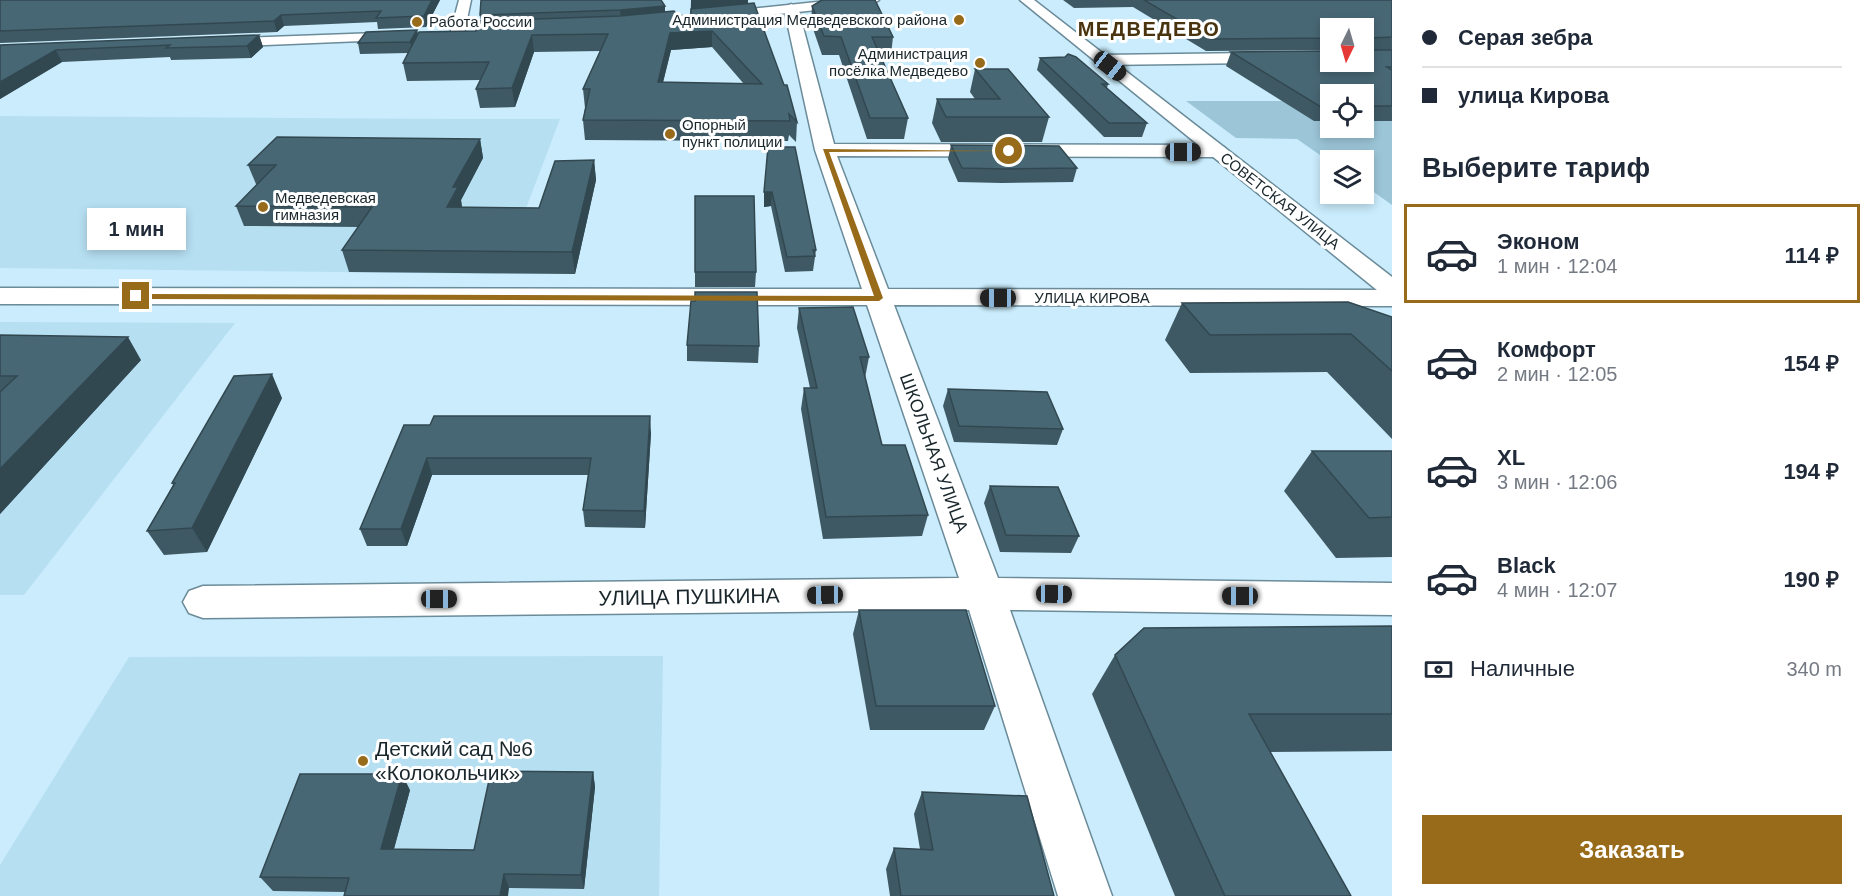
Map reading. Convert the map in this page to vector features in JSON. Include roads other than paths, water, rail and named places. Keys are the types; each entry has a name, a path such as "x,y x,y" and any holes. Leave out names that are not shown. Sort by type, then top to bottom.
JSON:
{"street":[{"path":"456,34 465,0"},
{"path":"621,26 873,0"},
{"name":"СОВЕТСКАЯ УЛИЦА","path":"1026,0 1392,290"},
{"name":"ШКОЛЬНАЯ УЛИЦА","path":"791,8 825,150 984,594 1084,896"},
{"path":"204,43 418,35"},
{"path":"1101,60 1320,57"},
{"path":"825,150 1217,152"},
{"name":"УЛИЦА КИРОВА","path":"0,296 1392,297"},
{"name":"УЛИЦА ПУШКИНА","path":"203,602 984,594 1392,599"}],"place":[{"name":"Администрация Медведевского района","path":"959,20"},
{"name":"Работа России","path":"417,22"},
{"name":"Администрация посёлка Медведево","path":"980,63"},
{"name":"Опорный пункт полиции","path":"670,134"},
{"name":"Медведевская гимназия","path":"263,207"},
{"name":"Детский сад №6 «Колокольчик»","path":"363,761"}],"district":[{"name":"МЕДВЕДЕВО","path":"1149,29"}]}
